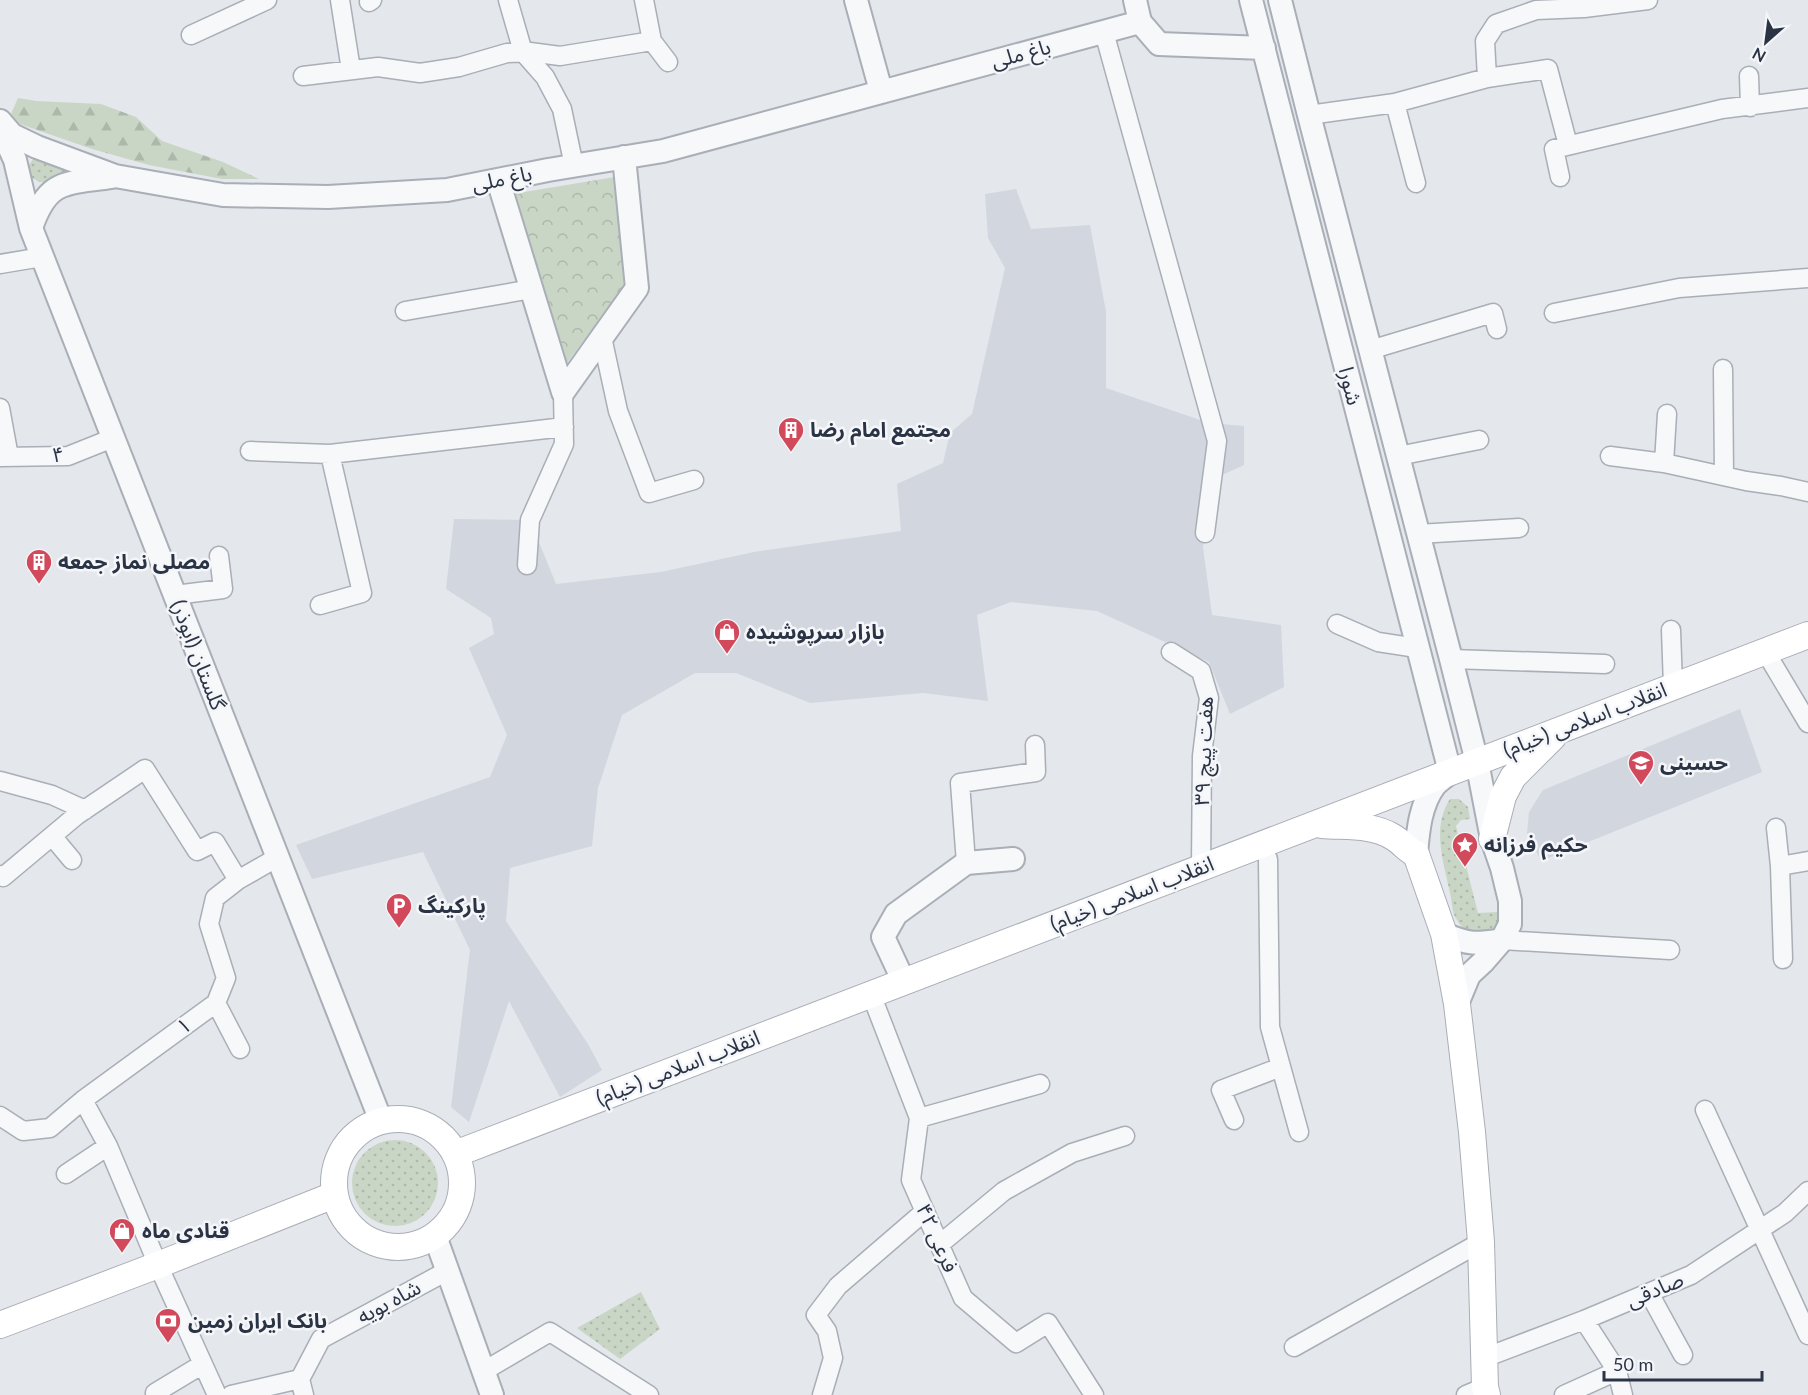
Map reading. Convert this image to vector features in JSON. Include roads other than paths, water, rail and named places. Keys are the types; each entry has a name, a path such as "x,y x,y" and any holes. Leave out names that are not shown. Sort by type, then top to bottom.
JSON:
{"main road":[{"name":"انقلاب اسلامی (خیام)","path":"455,1154 1808,635"},
{"path":"1492,839 1503,796 1513,777 1560,730"},
{"path":"1313,825 1374,828 1394,838 1416,854 1444,934 1457,1004 1472,1132 1481,1242 1484,1358 1479,1392"},
{"path":"403,1119 424,1124 442,1136 455,1154 461,1172 462,1190 458,1208 448,1224 435,1236 412,1246 388,1247 365,1239 347,1222 334,1195 333,1176 338,1158 348,1141 363,1129 381,1121 403,1119"},
{"path":"0,1325 334,1195"}],"street":[{"path":"191,35 267,0"},
{"path":"340,0 351,70"},
{"path":"508,0 523,52 545,77 562,110 574,166"},
{"path":"644,0 652,41 668,62"},
{"path":"856,0 881,91"},
{"path":"1136,0 1140,22 1159,44 1264,48"},
{"name":"شورا","path":"1251,0 1450,772"},
{"name":"شورا","path":"1280,0 1451,659 1477,762 1492,839 1510,901 1510,924 1502,940"},
{"path":"1487,78 1485,41 1496,24 1536,10 1648,0"},
{"name":"باغ ملی","path":"0,121 12,135 37,147 115,176 223,195 328,197 447,190 663,151 1140,22"},
{"path":"1104,32 1217,441 1205,533"},
{"path":"303,76 378,67 420,73 459,67 507,53 523,52 560,56 652,41"},
{"path":"1309,115 1395,104 1487,78 1548,69 1568,145"},
{"path":"1749,76 1750,107"},
{"path":"1560,177 1554,149 1722,109 1808,98"},
{"path":"1395,104 1416,183"},
{"name":"گلستان (ابوذر)","path":"0,127 15,160 31,228 42,257 381,1121"},
{"path":"563,392 637,288 624,157"},
{"name":"گلستان (ابوذر)","path":"0,166 21,189"},
{"name":"باغ ملی","path":"50,191 62,185 115,176"},
{"path":"498,180 563,392 564,444 530,520 527,565"},
{"path":"21,189 32,192 50,191"},
{"path":"31,228 35,215 50,191"},
{"path":"0,264 42,257"},
{"path":"1554,313 1679,288 1808,278"},
{"path":"405,311 532,289"},
{"path":"1370,350 1493,313 1497,329"},
{"path":"602,337 618,411 649,493 694,480"},
{"path":"1723,369 1724,476"},
{"path":"0,408 4,457"},
{"path":"1664,463 1666,414"},
{"path":"250,451 330,454 564,427"},
{"name":"۴","path":"4,457 68,456 113,438"},
{"path":"1398,456 1479,440"},
{"path":"320,605 362,593 330,454"},
{"path":"1610,456 1664,463 1746,482 1808,492"},
{"path":"1418,534 1519,528"},
{"path":"175,595 223,589 219,556"},
{"path":"1337,624 1378,642 1418,648"},
{"path":"1671,630 1673,686"},
{"path":"1765,651 1808,723"},
{"name":"هفت پیچ ۳۹","path":"1171,652 1201,671 1209,698 1202,756 1201,868"},
{"path":"1451,659 1605,664"},
{"path":"966,863 960,783 1036,772 1035,745"},
{"path":"0,875 3,877 84,810 145,769 197,851 215,842 238,880"},
{"path":"1416,854 1418,830 1424,807 1435,786 1450,772"},
{"path":"0,782 52,795 84,810"},
{"path":"1776,828 1780,866 1783,959"},
{"path":"52,836 72,860"},
{"path":"240,1049 216,1003 226,978 209,924 215,898 238,880 278,857"},
{"path":"903,982 884,937 896,914 966,863 1013,859"},
{"path":"1268,859 1270,1027 1299,1132"},
{"path":"1780,866 1808,861"},
{"path":"1444,934 1461,942 1476,944 1502,940 1670,950"},
{"path":"1457,1004 1469,975 1502,940"},
{"name":"فرعی ۴۲","path":"871,994 919,1118 911,1180 963,1298 1016,1343 1048,1323 1095,1395"},
{"name":"۱","path":"0,1116 23,1131 50,1128 83,1100 216,1003"},
{"path":"1234,1120 1221,1090 1281,1067"},
{"path":"919,1118 1040,1084"},
{"path":"83,1100 108,1146 158,1265 218,1395"},
{"path":"1705,1110 1808,1335"},
{"path":"940,1244 1004,1191 1072,1154 1125,1136"},
{"path":"66,1174 108,1146"},
{"name":"صادقی","path":"1484,1358 1584,1320 1691,1275 1785,1213 1808,1191"},
{"path":"822,1395 833,1358 827,1331 816,1315 838,1286 925,1211"},
{"path":"435,1236 492,1395"},
{"path":"1294,1347 1481,1242"},
{"name":"شاه بویه","path":"302,1387 321,1339 447,1271"},
{"path":"1649,1293 1683,1356"},
{"path":"1584,1320 1617,1371 1623,1395"},
{"path":"484,1371 550,1332 649,1395"},
{"path":"155,1393 203,1364"},
{"path":"1564,1395 1617,1371"},
{"path":"231,1395 302,1387"}],"place":[{"name":"مجتمع امام رضا","path":"791,453"},
{"name":"مصلی نماز جمعه","path":"39,585"},
{"name":"بازار سرپوشیده","path":"727,655"},
{"name":"حسینی","path":"1641,786"},
{"name":"حکیم فرزانه","path":"1465,868"},
{"name":"پارکینگ","path":"399,929"},
{"name":"قنادی ماه","path":"122,1254"},
{"name":"بانک ایران زمین","path":"168,1344"}]}
